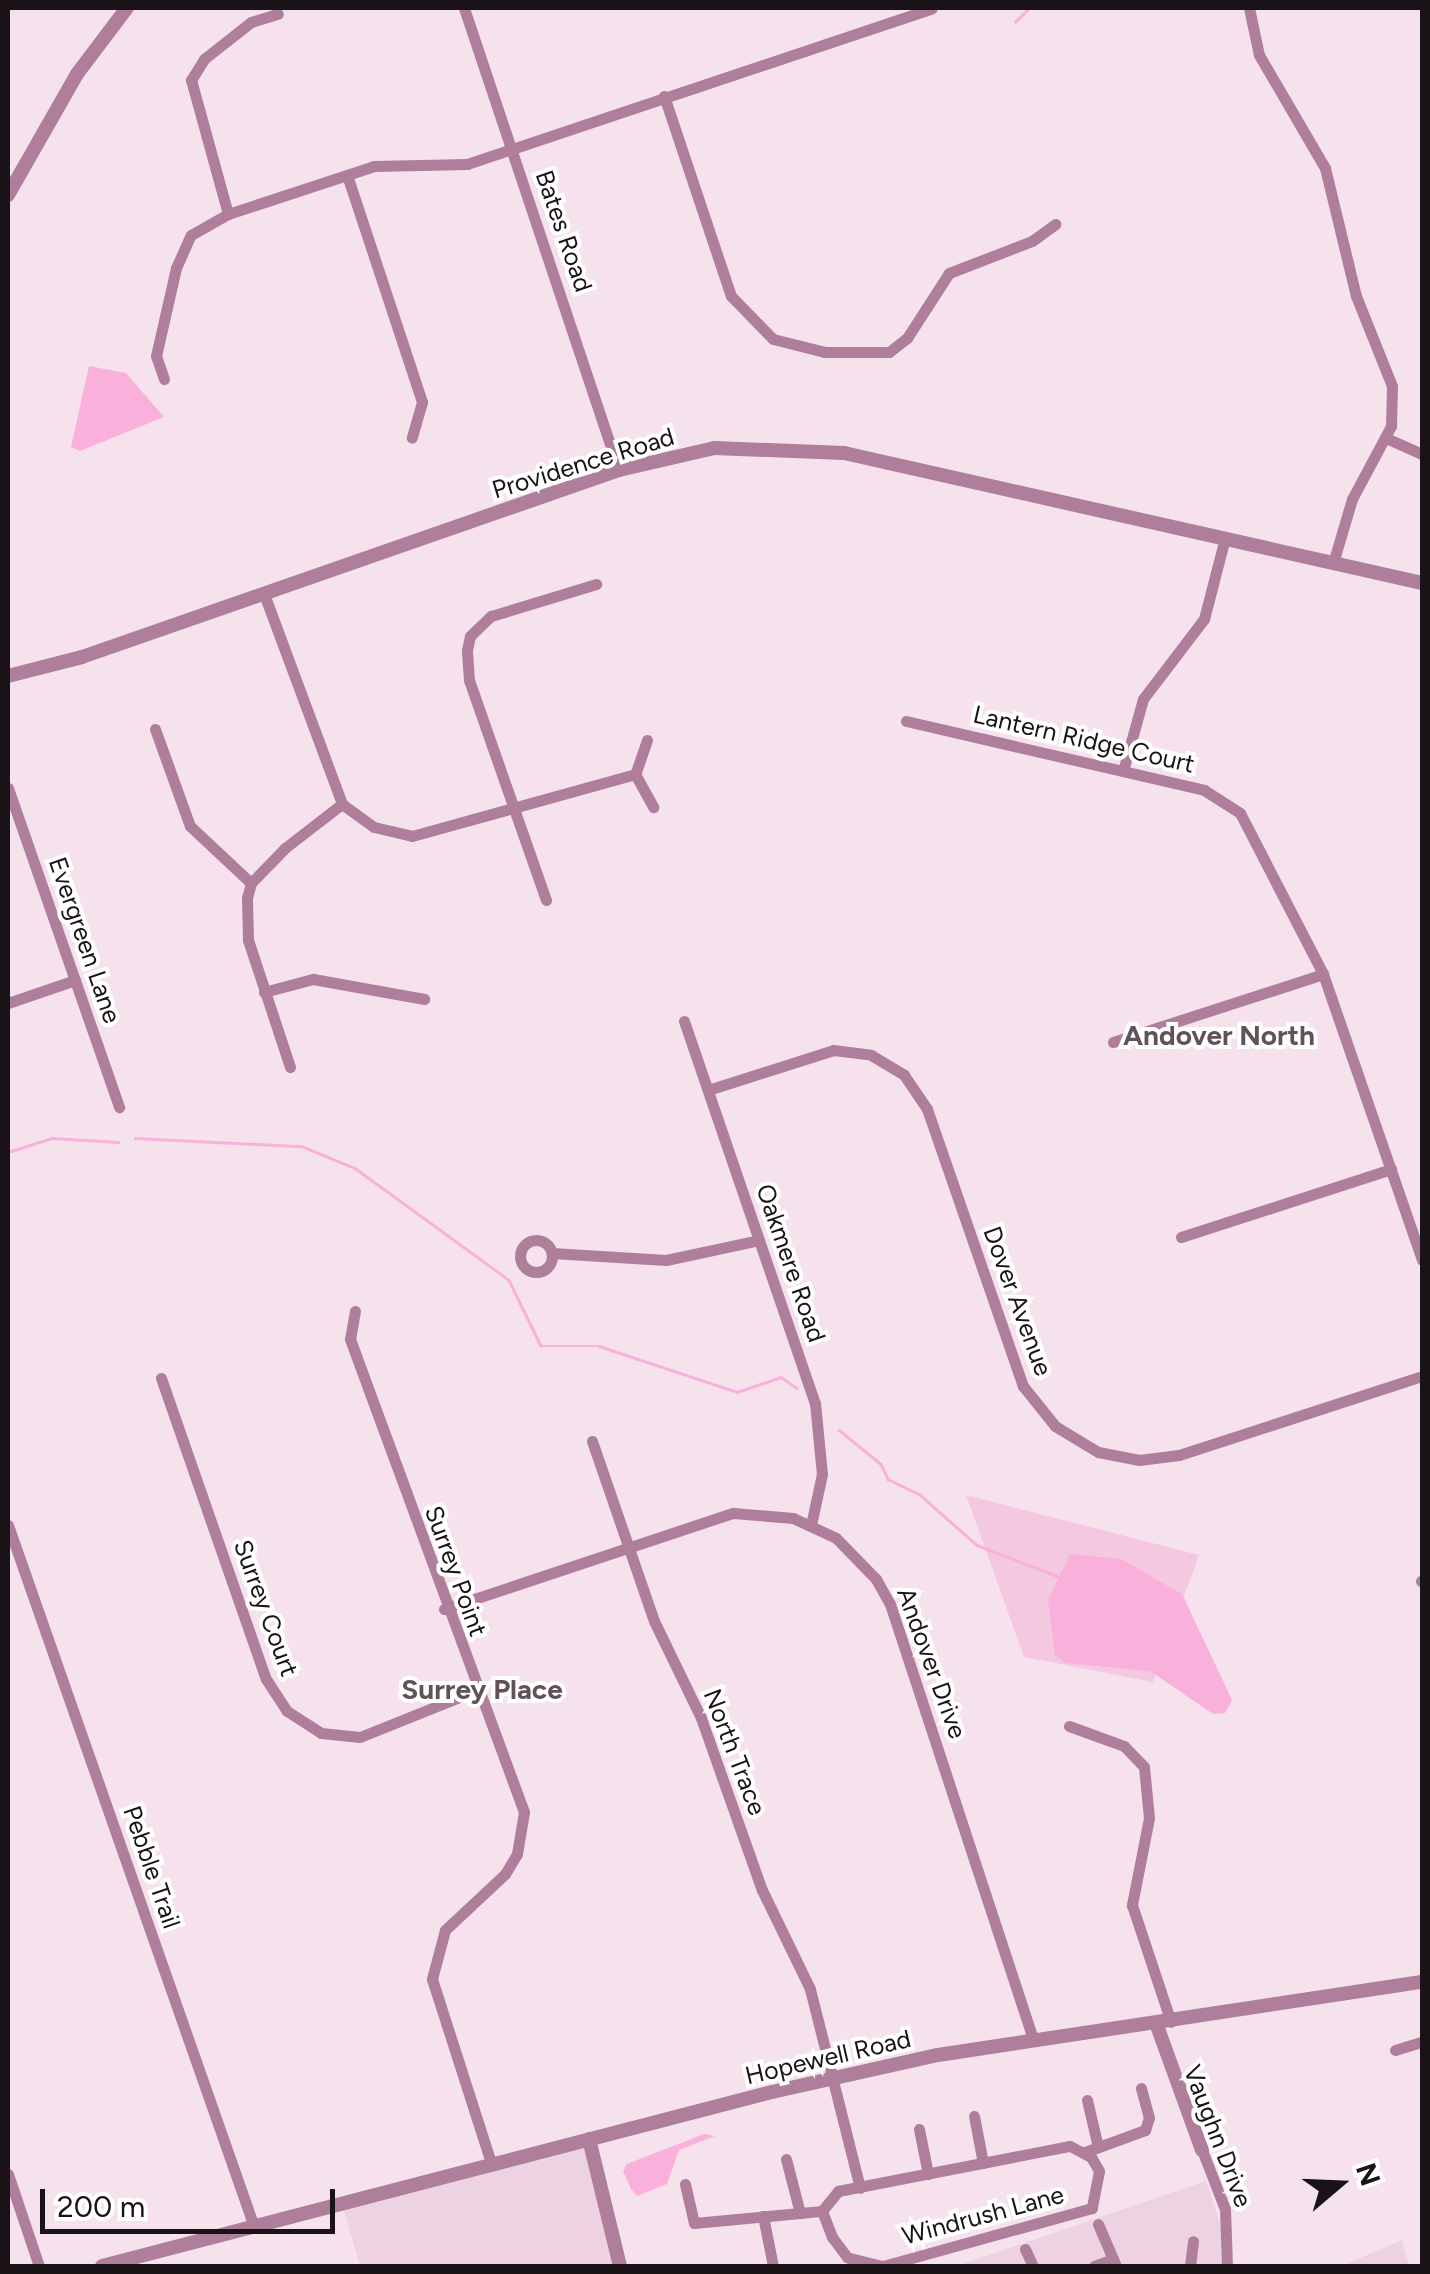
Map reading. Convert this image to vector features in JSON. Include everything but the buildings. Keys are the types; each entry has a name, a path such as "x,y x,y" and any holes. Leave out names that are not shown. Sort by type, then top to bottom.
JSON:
{"street":[{"path":"8,195 78,74 127,8"},
{"name":"Bates Road","path":"464,8 620,470"},
{"path":"164,379 156,356 176,268 192,235 228,214 374,166 458,167 932,8"},
{"path":"1249,8 1259,55 1325,168 1356,296 1392,386 1386,438 1352,499 1333,563"},
{"path":"228,214 191,80 204,59 251,22 278,14"},
{"path":"664,96 731,296 773,339 826,352 889,352 907,338 949,273 1032,241 1055,224"},
{"path":"346,175 422,402 412,438"},
{"path":"1386,438 1422,454"},
{"name":"Providence Road","path":"8,676 264,594 620,470 714,448 811,448 1422,583"},
{"path":"1123,771 1142,699 1204,619 1225,538"},
{"path":"546,900 469,680 470,636 504,610 596,584"},
{"path":"264,594 342,804 387,833 412,836 514,804 635,774"},
{"name":"Lantern Ridge Court","path":"906,721 1204,790 1240,813 1322,974 1422,1260"},
{"path":"156,730 190,826 252,883"},
{"path":"646,740 635,774 653,807"},
{"name":"Evergreen Lane","path":"8,788 119,1107"},
{"path":"290,1067 264,992 244,913 252,883 342,804"},
{"path":"1113,1042 1322,974"},
{"path":"264,992 313,979 424,999"},
{"path":"8,1003 75,980"},
{"name":"Oakmere Road","path":"684,1021 820,1422 822,1474 811,1525"},
{"name":"Dover Avenue","path":"708,1090 833,1050 871,1055 904,1074 926,1109 1023,1386 1054,1426 1098,1452 1140,1460 1179,1455 1422,1376"},
{"path":"1181,1237 1391,1169"},
{"path":"552,1252 666,1260 760,1240"},
{"name":"Surrey Point","path":"355,1311 350,1339 444,1609 520,1790 524,1832 505,1874 445,1930 432,1980 491,2163"},
{"name":"Surrey Court","path":"161,1378 266,1678 287,1712 321,1733 360,1737 477,1690"},
{"name":"North Trace","path":"592,1441 627,1545 701,1718 762,1890 810,1990 836,2078"},
{"name":"Andover Drive","path":"444,1609 733,1512 772,1513 811,1525 858,1556 890,1604 1033,2039"},
{"name":"Pebble Trail","path":"8,1525 253,2224"},
{"path":"1069,1726 1124,1746 1144,1767 1150,1818 1132,1906 1164,2022"},
{"name":"Hopewell Road","path":"102,2266 491,2163 836,2078 1033,2039 1422,1982"},
{"name":"Vaughn Drive","path":"1164,2022 1202,2150 1225,2209 1227,2266"},
{"path":"1395,2050 1422,2042"},
{"path":"836,2078 860,2188"},
{"name":"Windrush Lane","path":"1085,2152 1097,2143 1145,2130 1150,2118 1141,2088"},
{"path":"1086,2100 1097,2143"},
{"path":"974,2116 983,2163"},
{"path":"919,2128 928,2174"},
{"path":"589,2138 620,2266"},
{"name":"Windrush Lane","path":"685,2184 694,2222 822,2210 838,2191 1070,2146 1085,2152 1099,2171 1092,2208 882,2266 847,2257 822,2210"},
{"path":"786,2158 800,2213"},
{"path":"8,2174 39,2266"},
{"path":"764,2216 773,2266"},
{"path":"1094,2266 1115,2263 1098,2224"},
{"path":"1190,2266 1193,2241"},
{"path":"1025,2249 1032,2266"}],"shaded area":[{"path":"89,366 126,373 164,417 80,451 71,447"},
{"path":"966,1495 1199,1555 1153,1682 1024,1657"},
{"path":"1070,1554 1121,1559 1182,1594 1232,1700 1225,1713 1213,1714 1150,1671 1065,1663 1055,1655 1048,1600"},
{"path":"704,2134 715,2136 679,2150 667,2184 637,2196 631,2189 623,2171 627,2164"},
{"path":"585,2140 617,2266 360,2266 340,2197"},
{"path":"1206,2181 1234,2266 957,2266"},
{"path":"1402,2240 1409,2266 1341,2266"}],"waterway":[{"path":"1015,22 1029,8"},
{"path":"8,1152 52,1138 118,1142"},
{"path":"135,1138 301,1146 355,1168 509,1280 541,1346 599,1346 737,1392 781,1377 797,1388"},
{"path":"839,1430 881,1464 888,1479 919,1494 977,1545 1057,1576"}],"district":[{"name":"Andover North","path":"1219,1035"},
{"name":"Surrey Place","path":"482,1689"}]}
